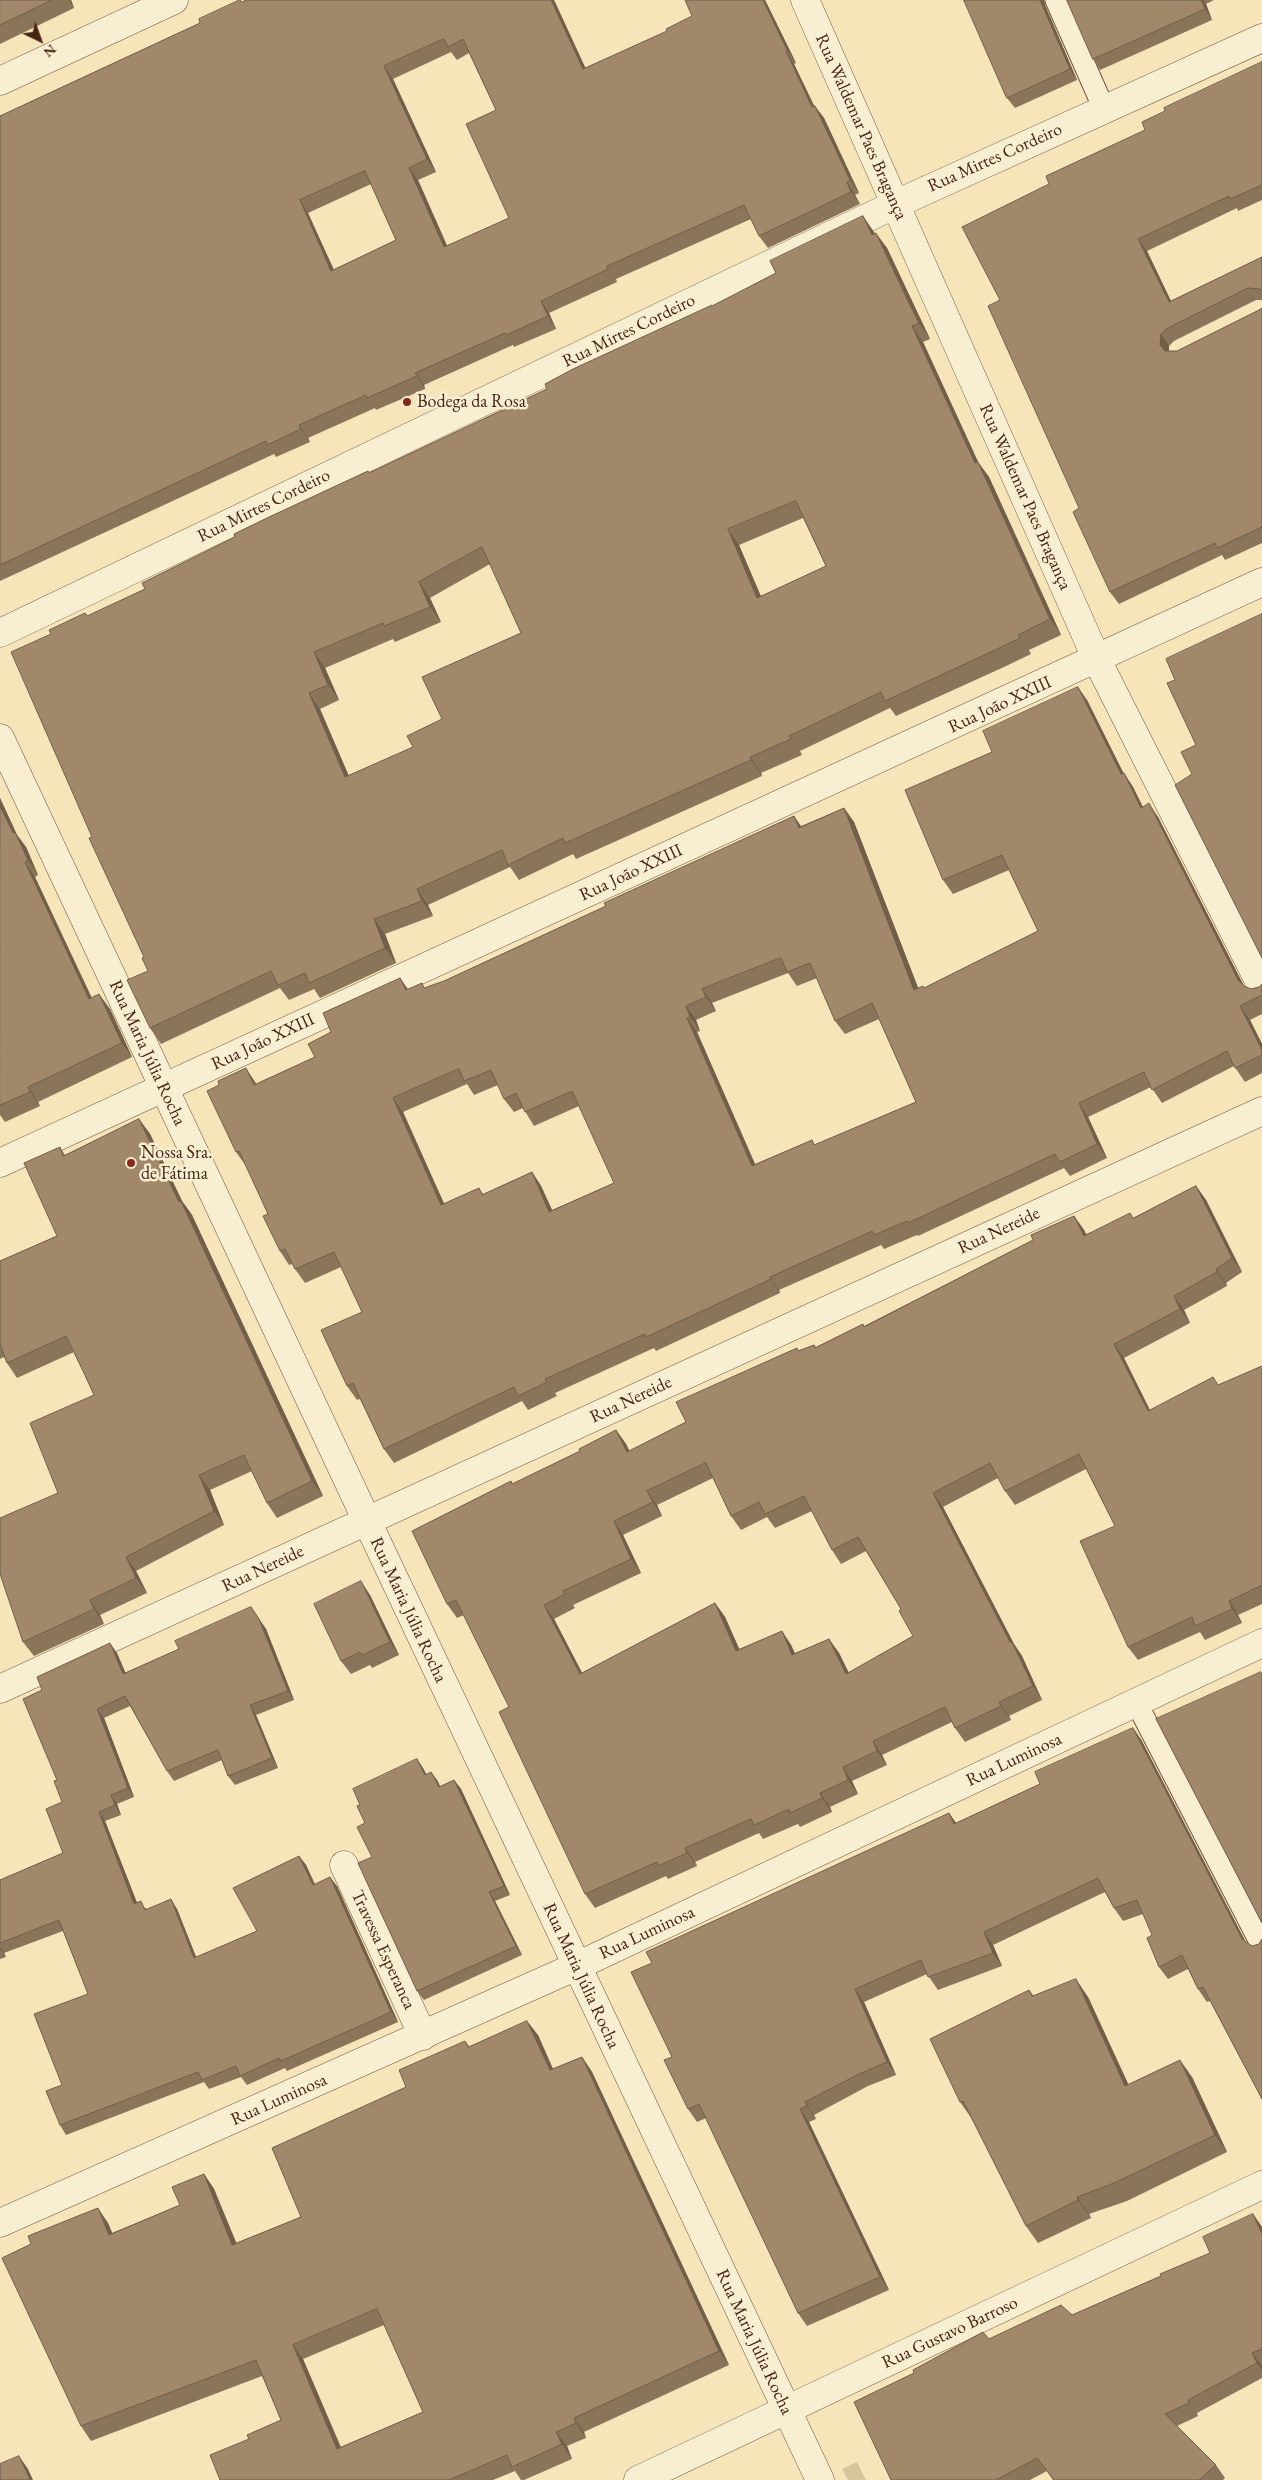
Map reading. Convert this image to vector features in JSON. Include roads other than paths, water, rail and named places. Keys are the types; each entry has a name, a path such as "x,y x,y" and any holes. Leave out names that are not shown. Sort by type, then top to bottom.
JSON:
{"street":[{"path":"0,81 174,0"},
{"name":"Rua Waldemar Paes Bragança","path":"805,0 1097,660 1262,987"},
{"name":"Rua Mirtes Cordeiro","path":"0,633 896,204 1262,38"},
{"name":"Rua João XXIII","path":"0,1163 1097,660 1262,582"},
{"name":"Rua Maria Júlia Rocha","path":"0,738 367,1522 820,2480"},
{"name":"Rua Nereide","path":"0,1690 1262,1111"},
{"name":"Rua Luminosa","path":"0,2222 423,2036 577,1966 1262,1643"},
{"name":"Travessa Esperanca","path":"344,1865 423,2036"},
{"name":"Rua Gustavo Barroso","path":"638,2480 1262,2185"}],"lane":[{"path":"1056,0 1104,109"},
{"path":"1136,1702 1262,1946"}],"place":[{"name":"Bodega da Rosa","path":"407,402"},
{"name":"Nossa Sra. de Fátima","path":"131,1163"}]}
